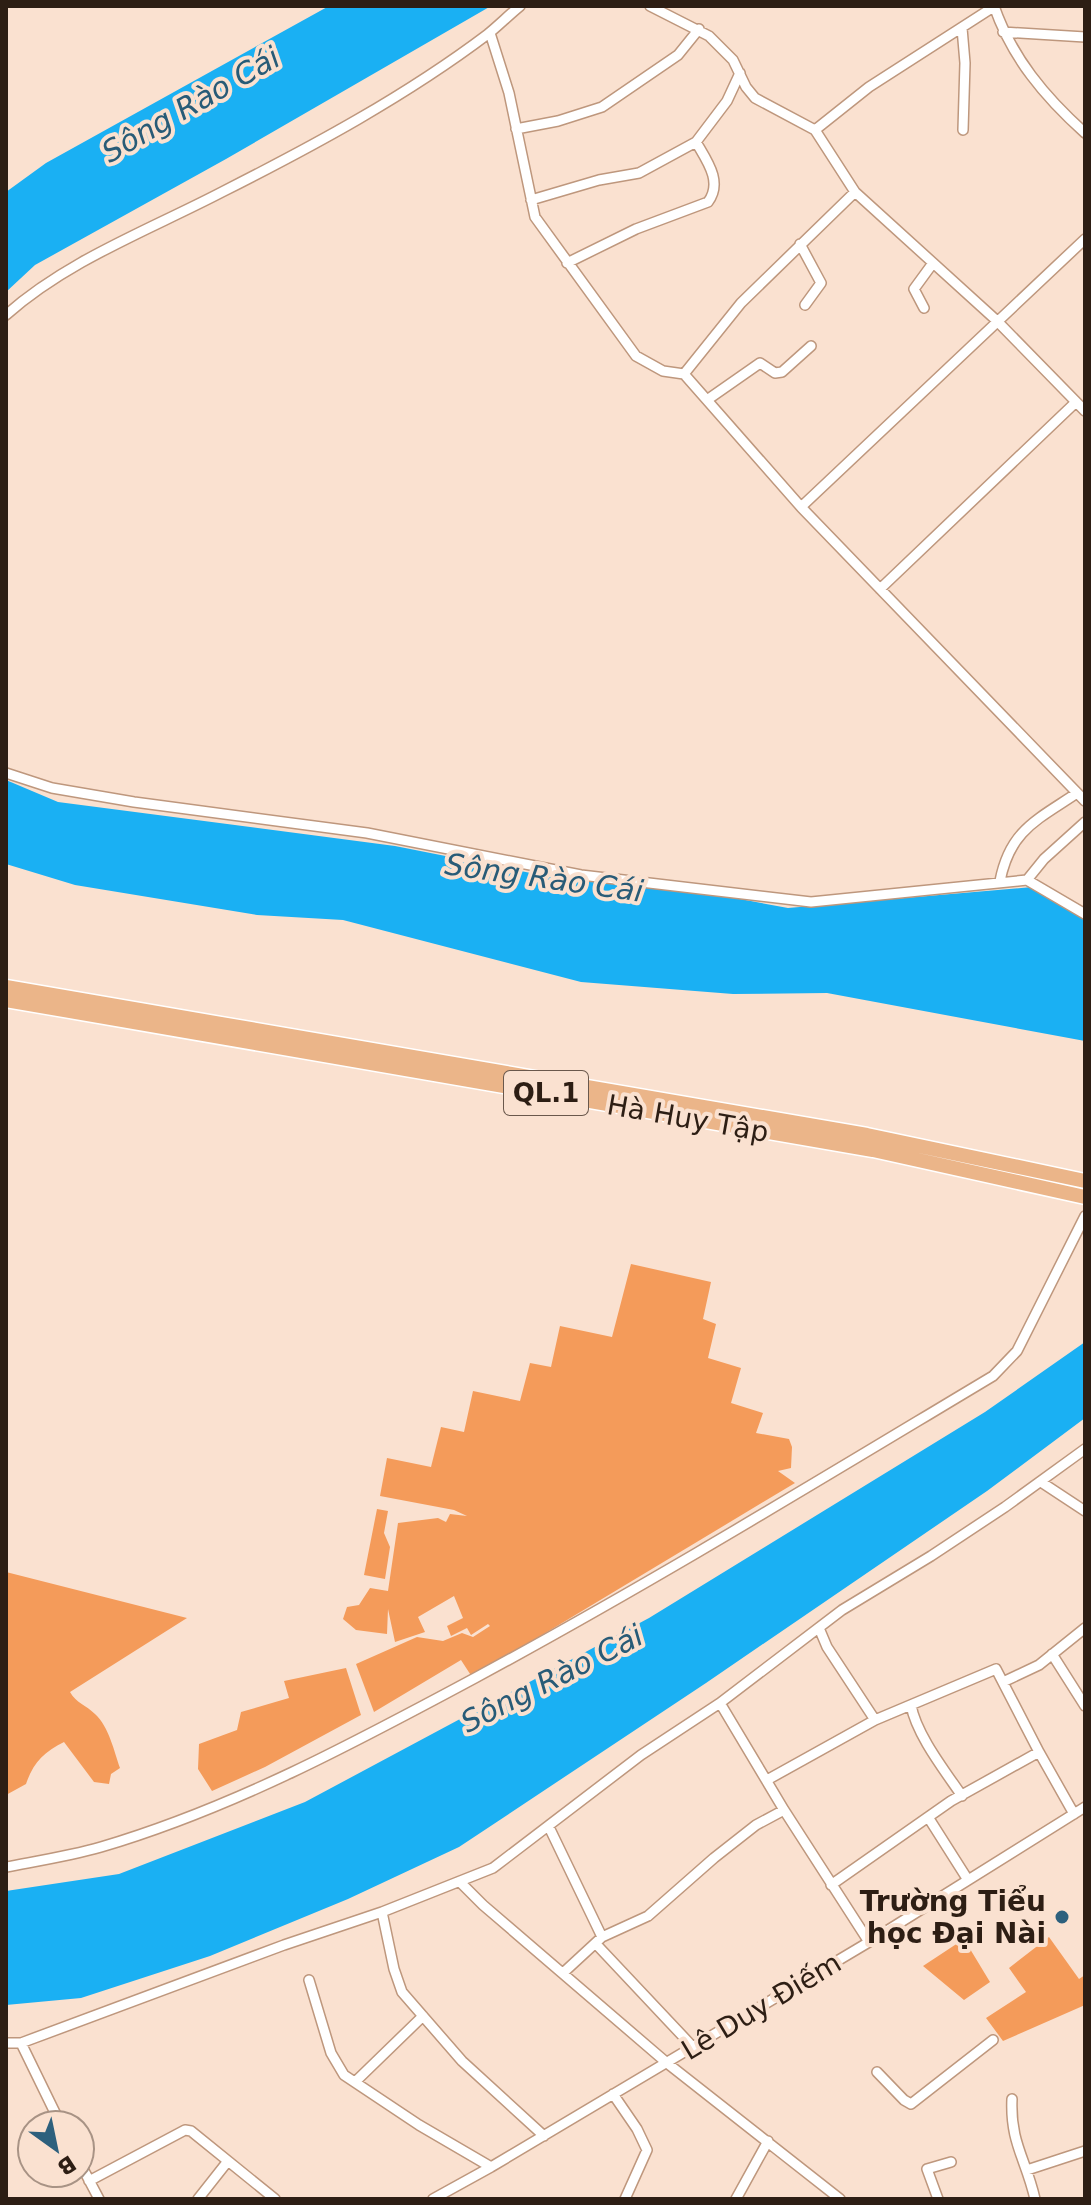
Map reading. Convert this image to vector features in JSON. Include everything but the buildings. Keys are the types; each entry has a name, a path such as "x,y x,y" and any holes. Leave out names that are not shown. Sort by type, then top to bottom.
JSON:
{"main road":[{"name":"Hà Huy Tập","path":"6,987 867,1135 1085,1181"},
{"name":"Hà Huy Tập","path":"6,1000 873,1150 1085,1197"}],"street":[{"path":"6,315 60,275 319,141 414,84 490,33 520,6"},
{"path":"650,6 699,29 723,48 755,98 815,130 855,192 996,320 1085,411"},
{"path":"815,130 869,87 994,6 1003,32 1034,81 1085,133"},
{"path":"962,28 965,63 963,130"},
{"path":"516,129 569,118 602,107 678,55 699,29"},
{"path":"1003,32 1085,37"},
{"path":"490,33 509,93 535,217 636,356 663,371 684,374 801,507 1085,801"},
{"path":"531,200 599,180 639,173 696,142 727,101 740,73"},
{"path":"567,263 636,229 708,202 715,193 715,179 696,142"},
{"path":"684,374 741,303 855,192"},
{"path":"801,507 1085,239"},
{"path":"800,244 821,283 805,305"},
{"path":"924,308 914,289 933,263"},
{"path":"707,400 760,363 775,373 782,372 811,346"},
{"path":"880,589 1076,402"},
{"path":"6,773 52,788 367,833 581,875 793,901 843,900 1027,880 1085,914"},
{"path":"1000,881 1006,855 1016,838 1077,793"},
{"path":"1027,880 1050,852 1085,822"},
{"path":"6,1867 97,1848 133,1837 300,1770 551,1637 993,1376 1017,1351 1085,1216"},
{"path":"6,2043 21,2043 284,1945 382,1912 506,1861 641,1755 720,1703 842,1610 931,1556 1085,1449"},
{"path":"1041,1482 1085,1511"},
{"path":"819,1628 827,1647 875,1720"},
{"path":"1003,1682 1039,1665 1085,1628"},
{"path":"1052,1654 1084,1703"},
{"path":"767,1780 875,1720 996,1669 1074,1814"},
{"path":"720,1703 869,1942"},
{"path":"911,1705 925,1738 962,1796"},
{"path":"831,1885 928,1817 1039,1752"},
{"name":"Lê Duy Điếm","path":"433,2199 869,1942 1085,1807"},
{"path":"563,1973 599,1941 648,1916 756,1825 784,1810"},
{"path":"928,1817 968,1880"},
{"path":"549,1827 599,1941 692,2046"},
{"path":"460,1882 667,2063 840,2199"},
{"path":"382,1912 398,1984 462,2061 544,2136"},
{"path":"309,1980 334,2060 344,2075 419,2125 491,2167"},
{"path":"355,2082 423,2016"},
{"path":"877,2072 911,2104 993,2040"},
{"path":"21,2043 53,2109"},
{"path":"613,2094 647,2150 625,2199"},
{"path":"1012,2099 1016,2147 1027,2170 1035,2199"},
{"path":"96,2177 185,2130 191,2131 275,2199"},
{"path":"736,2199 768,2141"},
{"path":"1027,2170 1085,2151"},
{"path":"198,2199 228,2161"},
{"path":"938,2199 927,2169 951,2162"}],"shaded area":[{"path":"631,1264 711,1282 703,1319 716,1324 708,1358 741,1368 731,1403 763,1413 756,1433 789,1439 792,1447 791,1468 778,1471 795,1483 472,1677 461,1660 374,1712 356,1664 417,1637 443,1641 462,1633 473,1637 490,1626 488,1624 471,1635 467,1628 451,1636 447,1626 463,1618 454,1596 418,1617 425,1632 395,1642 388,1609 387,1634 356,1630 343,1619 347,1607 359,1605 370,1588 388,1591 398,1523 438,1518 446,1522 450,1514 467,1516 454,1510 380,1496 387,1458 431,1467 441,1427 464,1432 473,1391 520,1401 530,1363 551,1367 560,1326 612,1337"},
{"path":"377,1509 388,1511 384,1533 390,1547 385,1579 364,1575"},
{"path":"6,1572 187,1618 70,1692 100,1719 107,1732 120,1768 111,1774 109,1784 94,1782 64,1742 40,1759 26,1784 6,1795"},
{"path":"346,1668 361,1715 265,1767 212,1791 198,1769 199,1744 237,1730 241,1712 289,1698 284,1681"},
{"path":"1049,1937 1079,1979 1085,1975 1085,2005 1003,2041 986,2018 1026,1992 1009,1968"},
{"path":"964,1939 990,1982 964,2000 923,1966"}],"water":[{"name":"Sông Rào Cái","path":"329,6 491,6 35,265 6,292 6,192 46,163"},
{"name":"Sông Rào Cái","path":"6,780 58,802 395,846 551,877 692,890 788,908 1032,887 1085,917 1085,1041 827,993 733,994 581,982 343,920 257,915 75,885 6,864"},
{"name":"Sông Rào Cái","path":"1085,1342 1085,1418 987,1491 459,1847 348,1899 210,1956 81,1998 6,2005 6,1891 119,1874 305,1802 649,1618 985,1412"}],"place":[{"name":"Trường Tiểu học Đại Nài","path":"1062,1917"}]}
